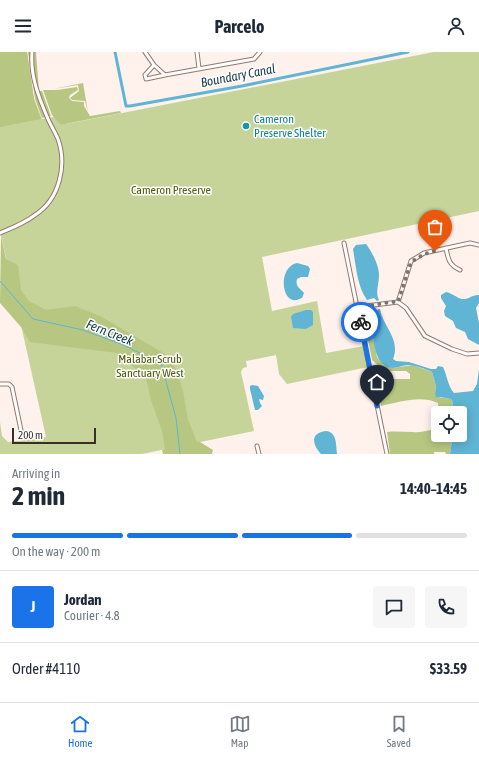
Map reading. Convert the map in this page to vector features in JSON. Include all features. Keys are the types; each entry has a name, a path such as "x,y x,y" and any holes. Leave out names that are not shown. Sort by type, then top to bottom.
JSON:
{"street":[{"path":"0,233 37,214 49,202 59,183 61,174 61,150 58,138 37,93 33,73 32,52"},
{"path":"145,52 154,65 165,75"},
{"path":"197,52 200,68"},
{"path":"154,65 145,75 146,79 254,59 260,52"},
{"path":"344,243 387,454"},
{"path":"398,302 411,262 424,254 446,248 470,243 479,245"},
{"path":"446,248 448,260 453,267 460,270"},
{"path":"407,258 411,262"},
{"path":"358,308 398,302 406,308 425,336 452,349 468,354 479,353"},
{"path":"0,384 9,384 12,387 22,435"},
{"path":"257,446 259,454"}],"green space":[{"path":"0,52 27,52 34,99 42,119 63,115 66,124 434,52 479,52 479,211 262,257 272,311 317,301 326,353 364,346 368,367 287,384 279,374 276,355 246,361 247,367 243,368 241,372 254,431 142,454 0,454 0,422 2,436 8,442 46,437 0,231"},
{"path":"0,52 27,52 34,99 41,119 0,127"},
{"path":"28,52 36,52 39,91 42,91 51,116 42,118 35,99"},
{"path":"83,83 88,112 85,101 72,100 70,98 79,91 78,85 53,89"},
{"path":"77,87 78,90 70,95 69,98 72,101 84,102 84,106 90,116 120,111 121,113 60,124 52,115 43,90 57,90"},
{"name":"Malabar Scrub Sanctuary West","path":"1,236 6,259 18,265 21,290 29,301 46,310 75,306 100,316 165,354 176,369 183,391 188,420 197,442 200,442 213,450 212,454 163,454 162,450 165,449 162,431 151,400 146,378 117,353 30,342 21,327 0,303"},
{"path":"367,308 367,315 370,320 377,357 383,365 392,368 413,365 432,372 436,386 435,393 440,398 452,400 453,405 438,406 438,403 417,399 381,406 375,379 410,379 410,374 406,371 389,371 382,369 372,360 362,309"},
{"path":"431,430 431,442 452,442 450,454 446,454 445,452 434,452 434,454 390,454 387,432"}],"water":[{"path":"366,244 375,259 379,271 377,291 379,300 377,301 374,298 367,300 361,289 357,276 353,249 356,245"},
{"path":"297,263 308,266 310,269 308,277 301,277 297,279 297,286 304,293 302,298 294,300 289,298 286,294 284,282 287,270"},
{"path":"446,292 462,299 479,295 479,303 476,308 479,323 479,345 468,339 465,332 456,328 453,321 445,316 444,311 446,306 441,298 441,295"},
{"path":"378,309 380,309 393,339 395,352 393,359 431,369 436,369 438,366 443,367 450,388 454,393 473,391 477,384 479,369 479,454 450,454 452,442 467,442 467,406 452,406 452,400 436,397 436,386 432,372 411,365 392,368 385,366 380,361 367,315 368,312 376,313"},
{"path":"311,310 313,312 313,325 306,329 293,328 291,317 293,314"},
{"path":"250,386 258,386 264,396 263,400 259,399 262,406 258,410 255,410 250,389"},
{"path":"326,431 330,432 334,436 337,454 321,454 314,443 317,434"}],"waterway":[{"name":"Boundary Canal","path":"115,52 126,106 242,86 408,52"},
{"name":"Fern Creek","path":"0,281 33,319 83,330 121,344 161,363 176,418 180,454"}],"way so far":[{"path":"361,322 358,308 398,302 411,262 424,254 435,251"}],"place":[{"name":"Cameron Preserve Shelter","path":"246,126"}],"route":[{"path":"361,322 377,406"}],"park label":[{"name":"Cameron Preserve","path":"171,190"}]}
